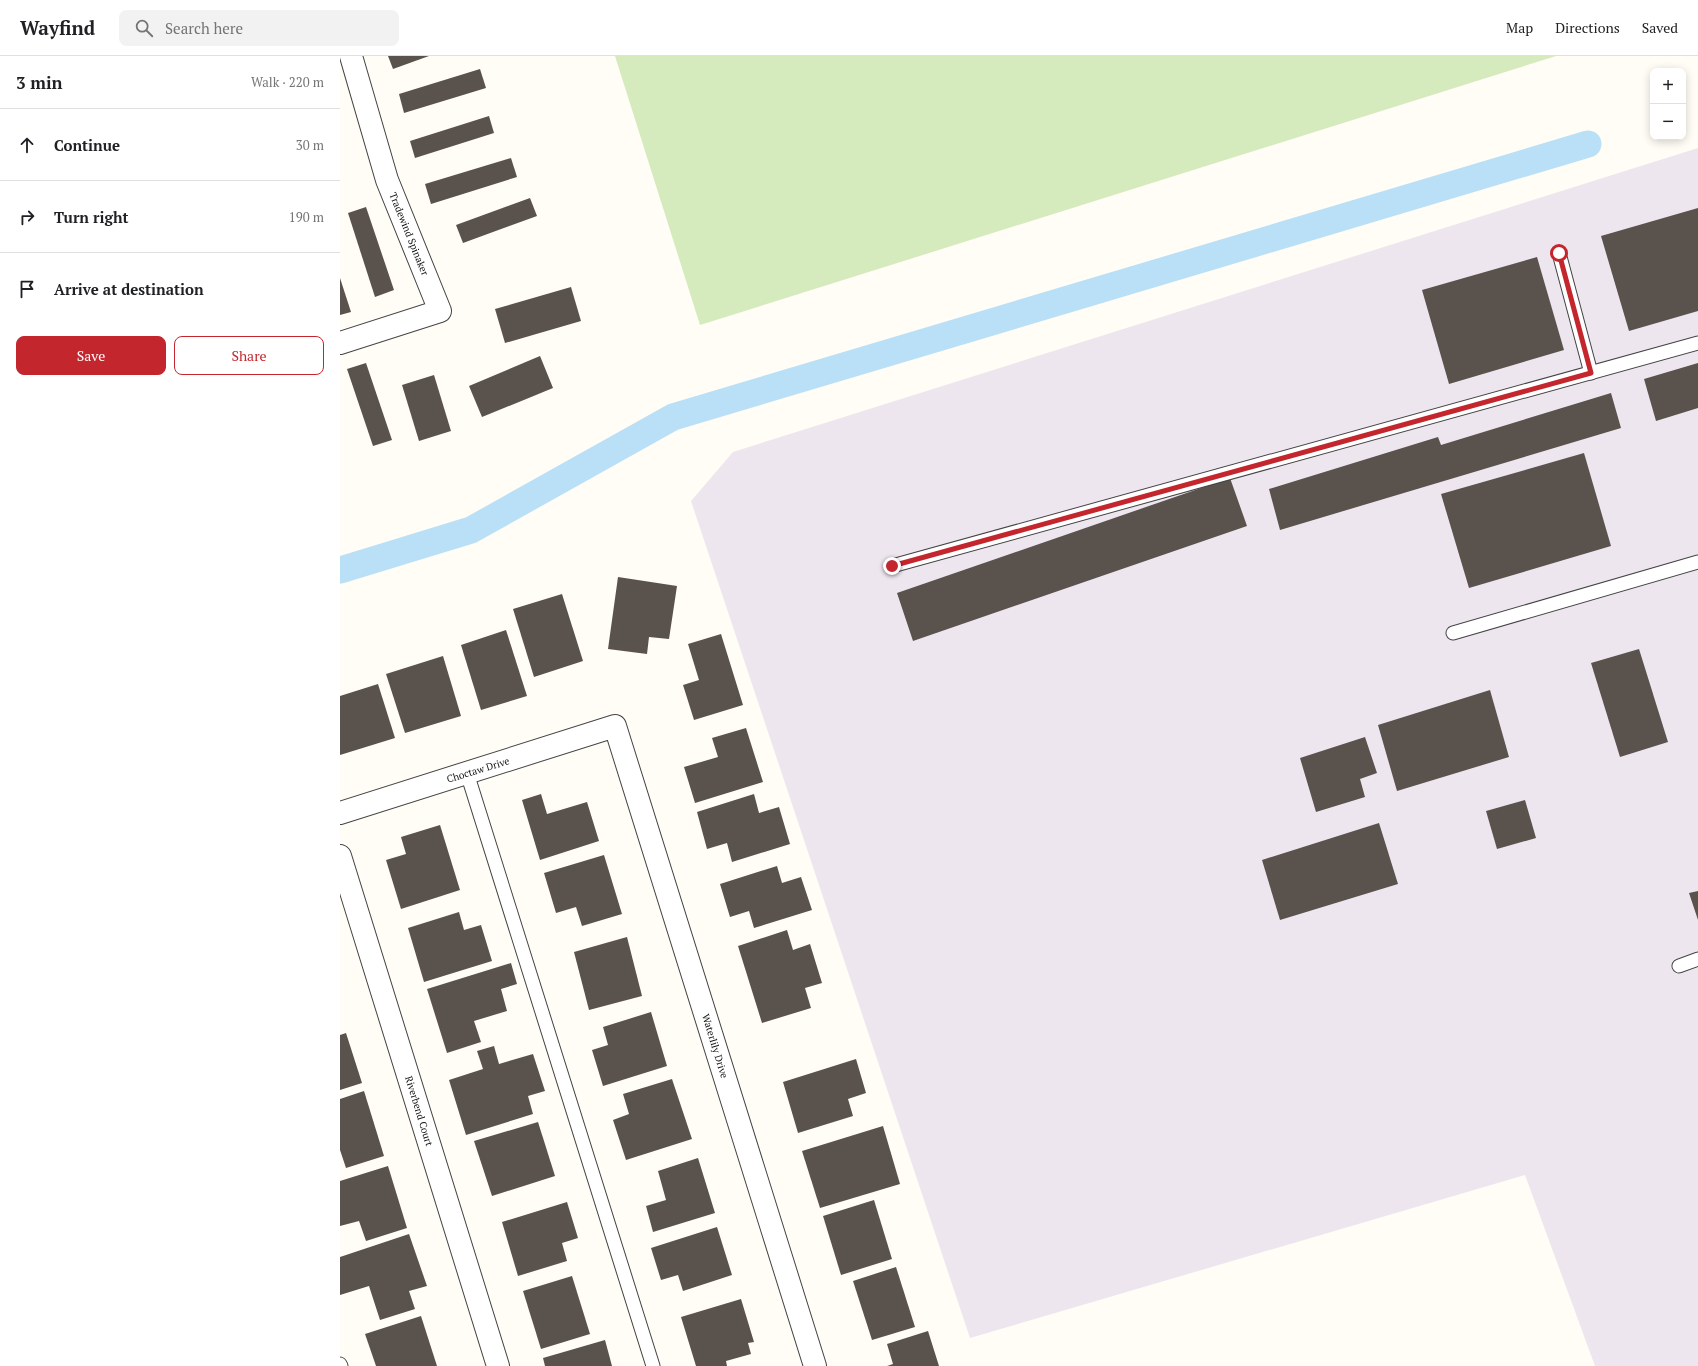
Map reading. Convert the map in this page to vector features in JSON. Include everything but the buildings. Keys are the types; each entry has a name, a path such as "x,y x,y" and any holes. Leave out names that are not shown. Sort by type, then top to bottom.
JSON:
{"street":[{"name":"Tradewind Spinaker","path":"340,343 440,311 387,180 351,56"},
{"name":"Choctaw Drive","path":"340,813 615,726"},
{"name":"Waterlily Drive","path":"615,726 815,1366"},
{"name":"Riverbend Court","path":"340,856 498,1366"}],"lane":[{"path":"1559,253 1591,373"},
{"path":"892,566 1698,343"},
{"path":"1453,633 1698,562"},
{"path":"467,773 653,1366"},
{"path":"1679,966 1698,959"}],"shaded area":[{"path":"1698,148 1698,1366 1595,1366 1525,1175 970,1338 691,501 733,452"}],"green space":[{"path":"615,56 1556,56 700,325"}],"waterway":[{"path":"340,570 471,530 673,417 1588,144"}],"route":[{"path":"892,566 1591,373 1559,253"}]}
